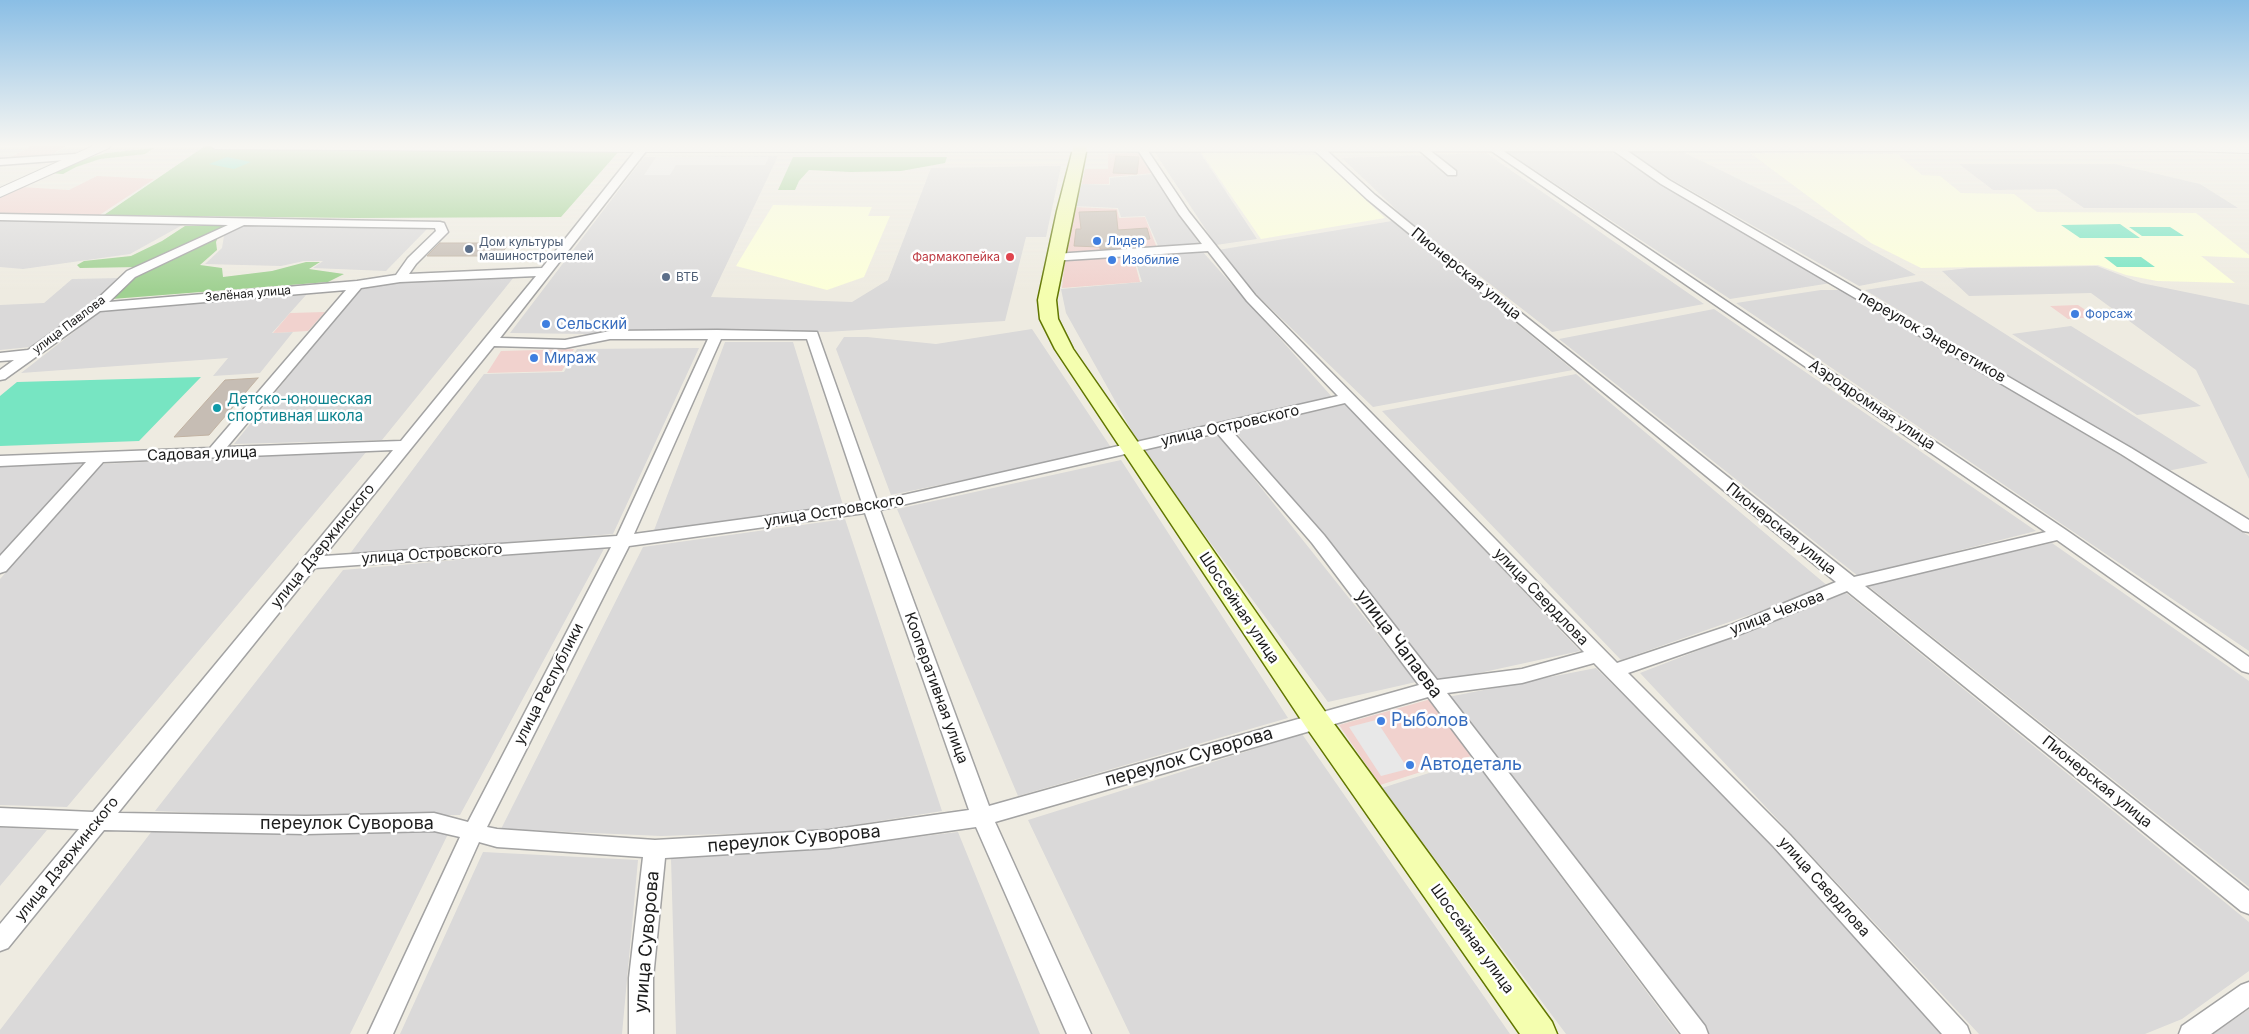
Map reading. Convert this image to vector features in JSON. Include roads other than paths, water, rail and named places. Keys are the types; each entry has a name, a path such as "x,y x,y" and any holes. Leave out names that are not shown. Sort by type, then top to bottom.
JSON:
{"main road":[{"name":"Шоссейная улица","path":"1069,193 1047,300 1049,319 1064,349 1316,720 1540,1034"}],"street":[{"name":"улица Дзержинского","path":"0,941 490,342 607,193"},
{"name":"улица Свердлова","path":"1171,193 1184,214 1251,298 1598,655 1782,841 1958,1034"},
{"name":"Пионерская улица","path":"1367,193 1849,584 2249,904"},
{"name":"Аэродромная улица","path":"1559,193 2060,534 2249,666"},
{"name":"переулок Энергетиков","path":"1684,193 2126,451 2249,527"},
{"path":"0,217 440,224 442,232 412,261 400,278"},
{"name":"улица Павлова","path":"0,376 97,307 131,274 244,221"},
{"path":"1055,258 1211,247"},
{"name":"Зелёная улица","path":"97,307 358,285 400,278 545,272"},
{"path":"213,454 358,285"},
{"path":"490,342 565,344 610,335 717,334"},
{"name":"Кооперативная улица","path":"717,334 812,335 871,507 982,817 1079,1034"},
{"name":"улица Республики","path":"380,1034 474,831 622,541 717,334"},
{"path":"0,357 31,354"},
{"name":"улица Островского","path":"310,562 622,541 871,507 1131,450 1220,427 1348,398"},
{"name":"улица Чапаева","path":"1220,427 1318,539 1696,1034"},
{"name":"Садовая улица","path":"0,461 405,445"},
{"path":"0,567 98,458"},
{"name":"улица Чехова","path":"1614,671 1738,629 1849,584 2060,534"},
{"name":"переулок Суворова","path":"0,817 306,825 434,822 497,838 655,849 829,839 982,817 1433,688 1522,676 1598,655"},
{"name":"улица Суворова","path":"641,1034 641,978 655,849"},
{"path":"2190,1034 2249,994"}],"place":[{"name":"Лидер","path":"1097,241"},
{"name":"Дом культуры машиностроителей","path":"469,249"},
{"name":"Фармакопейка","path":"1010,257"},
{"name":"Изобилие","path":"1112,260"},
{"name":"ВТБ","path":"666,277"},
{"name":"Форсаж","path":"2075,314"},
{"name":"Сельский","path":"546,324"},
{"name":"Мираж","path":"534,358"},
{"name":"Детско-юношеская спортивная школа","path":"217,408"},
{"name":"Рыболов","path":"1381,721"},
{"name":"Автодеталь","path":"1410,765"}]}
